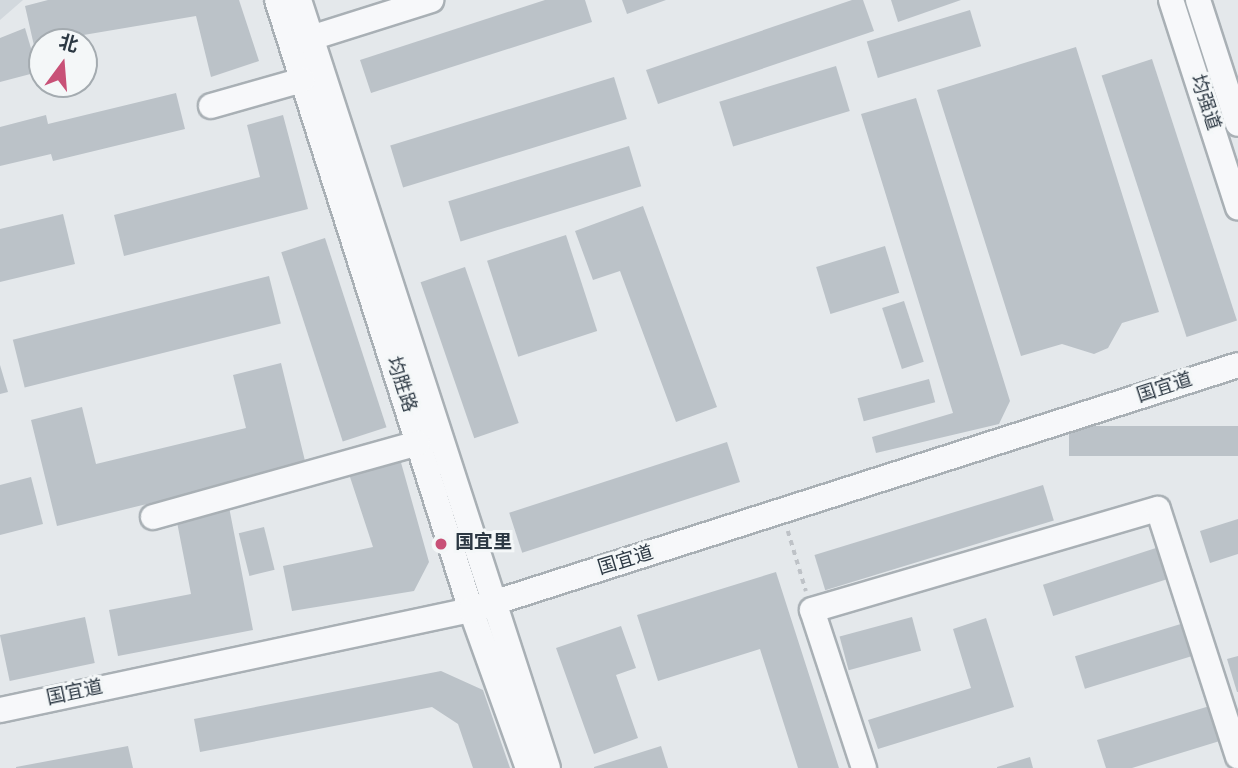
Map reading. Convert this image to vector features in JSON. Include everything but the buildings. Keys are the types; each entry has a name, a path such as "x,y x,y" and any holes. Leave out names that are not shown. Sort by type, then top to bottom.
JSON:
{"street":[{"name":"均胜路","path":"277,0 301,41 481,607 528,768"},
{"name":"均胜路","path":"299,0 302,80 418,443 481,607 548,768"},
{"path":"301,41 431,0"},
{"name":"均强道","path":"1171,0 1238,207"},
{"name":"均强道","path":"1198,0 1238,124"},
{"path":"211,106 302,80"},
{"name":"国宜道","path":"0,709 481,607 782,513 1238,365"},
{"path":"153,517 418,443"},
{"path":"864,768 812,610 1158,509 1238,755"}],"path":[{"path":"782,513 812,610"}],"shaded area":[{"path":"0,0 23,0 0,20"}],"place":[{"name":"国宜里","path":"441,544"}]}
